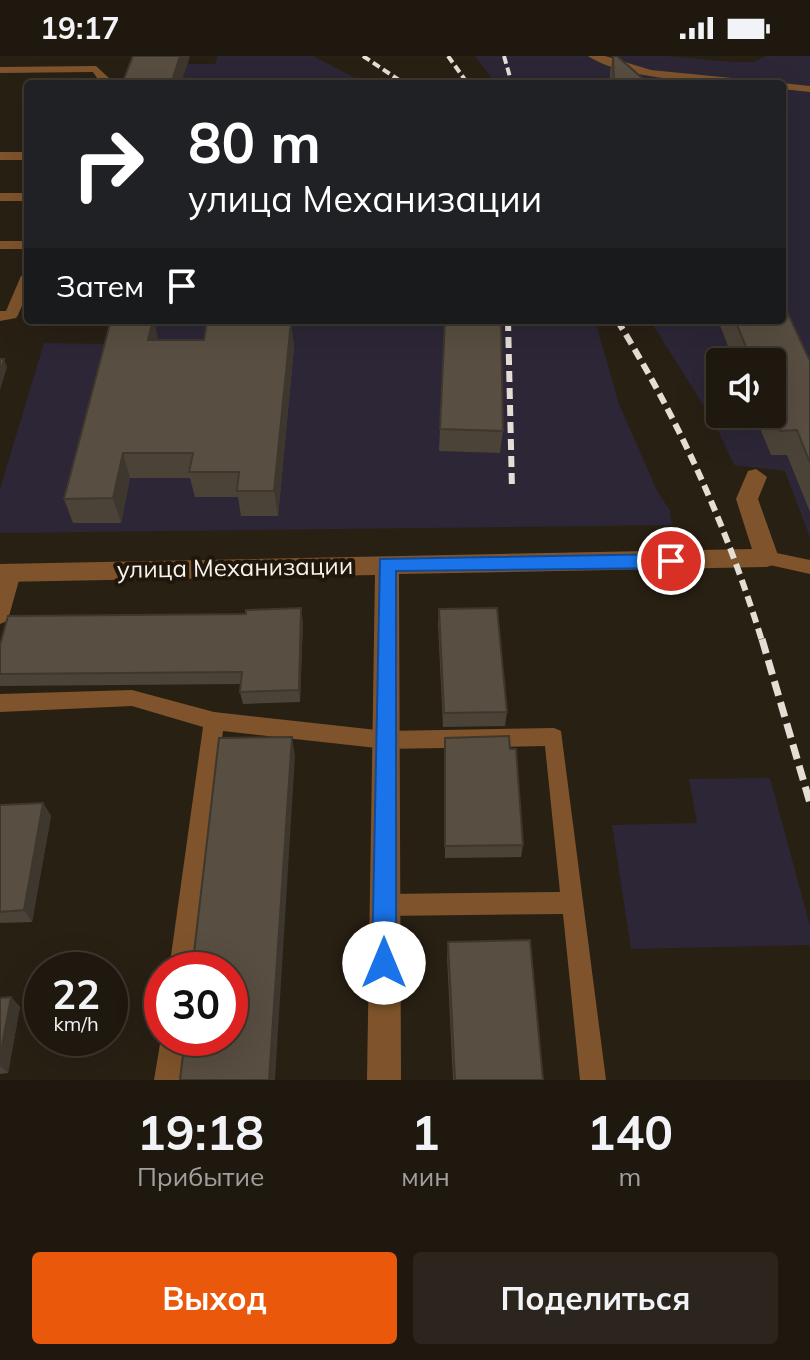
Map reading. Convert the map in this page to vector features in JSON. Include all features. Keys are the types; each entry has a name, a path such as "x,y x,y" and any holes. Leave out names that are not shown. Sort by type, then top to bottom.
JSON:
{"street":[{"path":"756,477 747,499 767,558"},
{"name":"улица Механизации","path":"6,573 767,558"},
{"path":"384,1080 387,564"}],"lane":[{"path":"593,56 650,73 721,80"},
{"path":"0,70 52,66 96,69 102,80"},
{"path":"786,86 810,89"},
{"path":"0,156 24,156"},
{"path":"0,197 24,197"},
{"path":"0,245 24,245"},
{"path":"0,316 11,315 24,285"},
{"path":"767,558 810,567"},
{"path":"0,616 6,573"},
{"path":"0,703 132,698 214,721 386,740 554,737 593,1080"},
{"path":"183,952 214,721"},
{"path":"384,905 572,903"},
{"path":"167,1080 170,1056"}],"shaded area":[{"path":"144,56 190,56 188,64 215,64 218,56 313,56 359,80 135,80"},
{"path":"475,56 667,56 753,62 767,56 810,56 810,538 785,471 734,465 717,428 786,428 786,348 706,348 706,410 652,324 786,324 786,80 493,80"},
{"path":"117,324 596,324 619,404 658,493 670,510 672,525 0,533 0,489 44,343 111,344"},
{"path":"770,778 810,926 810,945 631,949 612,825 697,823 689,779"}],"building":[{"path":"133,56 180,56 172,80 124,80"},
{"path":"613,56 617,56 644,80 614,80"},
{"path":"786,310 810,361 810,463 797,430 780,431 779,428 786,428 786,348 746,348 737,324 786,324"},
{"path":"110,324 152,324 148,340 204,340 207,324 291,324 274,491 237,491 239,472 189,472 193,453 123,453 113,498 64,499"},
{"path":"445,324 501,324 503,431 440,429"},
{"path":"301,608 299,690 240,692 242,672 0,674 0,645 8,616 246,614 246,610"},
{"path":"497,608 507,712 444,713 439,609"},
{"path":"509,736 510,749 516,749 523,845 445,846 445,738"},
{"path":"292,737 269,1080 180,1080 183,1056 248,1056 248,952 194,952 219,738"},
{"path":"43,803 24,910 0,912 0,805"},
{"path":"530,940 543,1080 455,1080 448,942"},
{"path":"11,997 0,1056 0,998"}],"railway":[{"path":"363,56 399,80"},
{"path":"448,56 465,80"},
{"path":"504,56 511,80"},
{"path":"508,324 512,489"},
{"path":"619,324 661,397 700,476 762,641"},
{"path":"762,639 810,803"}],"route":[{"path":"384,963 387,564 671,561"}]}
